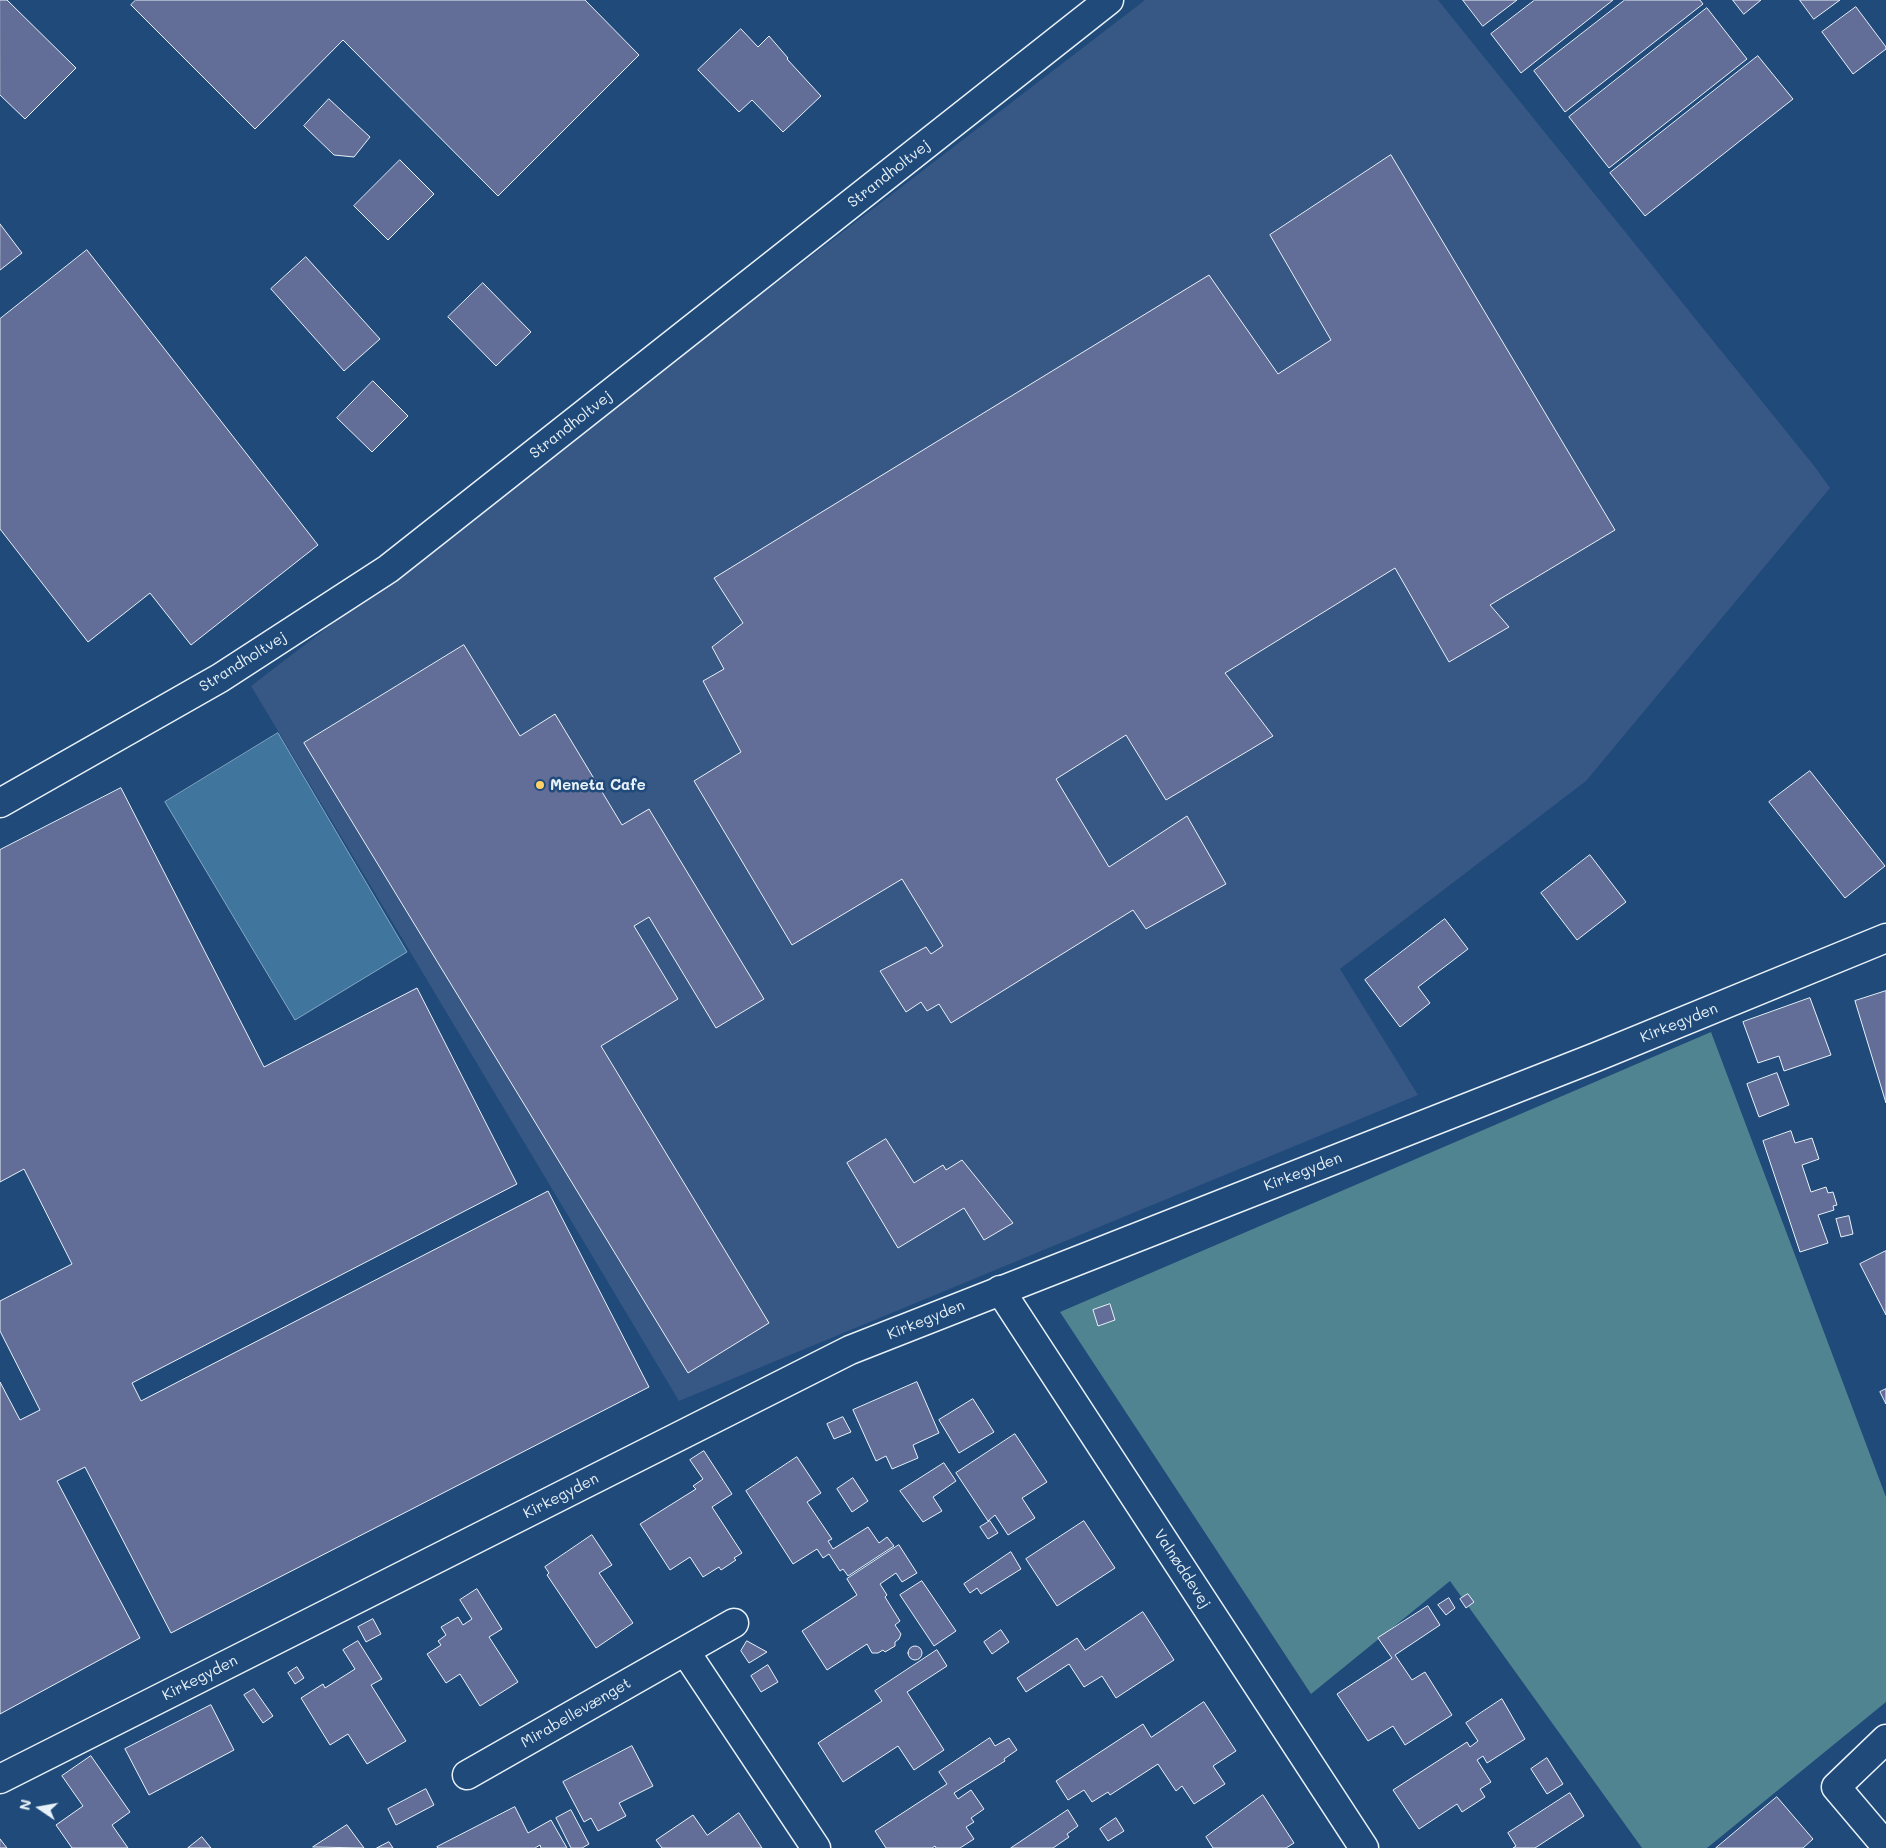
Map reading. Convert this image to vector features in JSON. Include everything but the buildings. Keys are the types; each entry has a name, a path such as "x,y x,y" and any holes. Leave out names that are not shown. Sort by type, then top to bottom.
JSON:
{"street":[{"name":"Strandholtvej","path":"0,803 220,678 388,569 1109,0"},
{"name":"Kirkegyden","path":"0,1779 850,1350 1596,1057 1886,938"},
{"name":"Valnøddevej","path":"1000,1290 1364,1848"},
{"name":"Mirabellevænget","path":"467,1775 734,1623"},
{"path":"685,1651 816,1848"},
{"path":"1886,1739 1836,1787 1886,1846"}],"shaded area":[{"path":"1145,0 1438,0 1830,488 1586,781 1340,969 1418,1095 679,1401 251,686"},
{"path":"278,733 407,952 295,1020 165,802"}],"green space":[{"path":"1711,1032 1886,1497 1886,1702 1707,1848 1642,1848 1450,1581 1311,1694 1060,1312"}],"place":[{"name":"Meneta Cafe","path":"540,785"}]}
